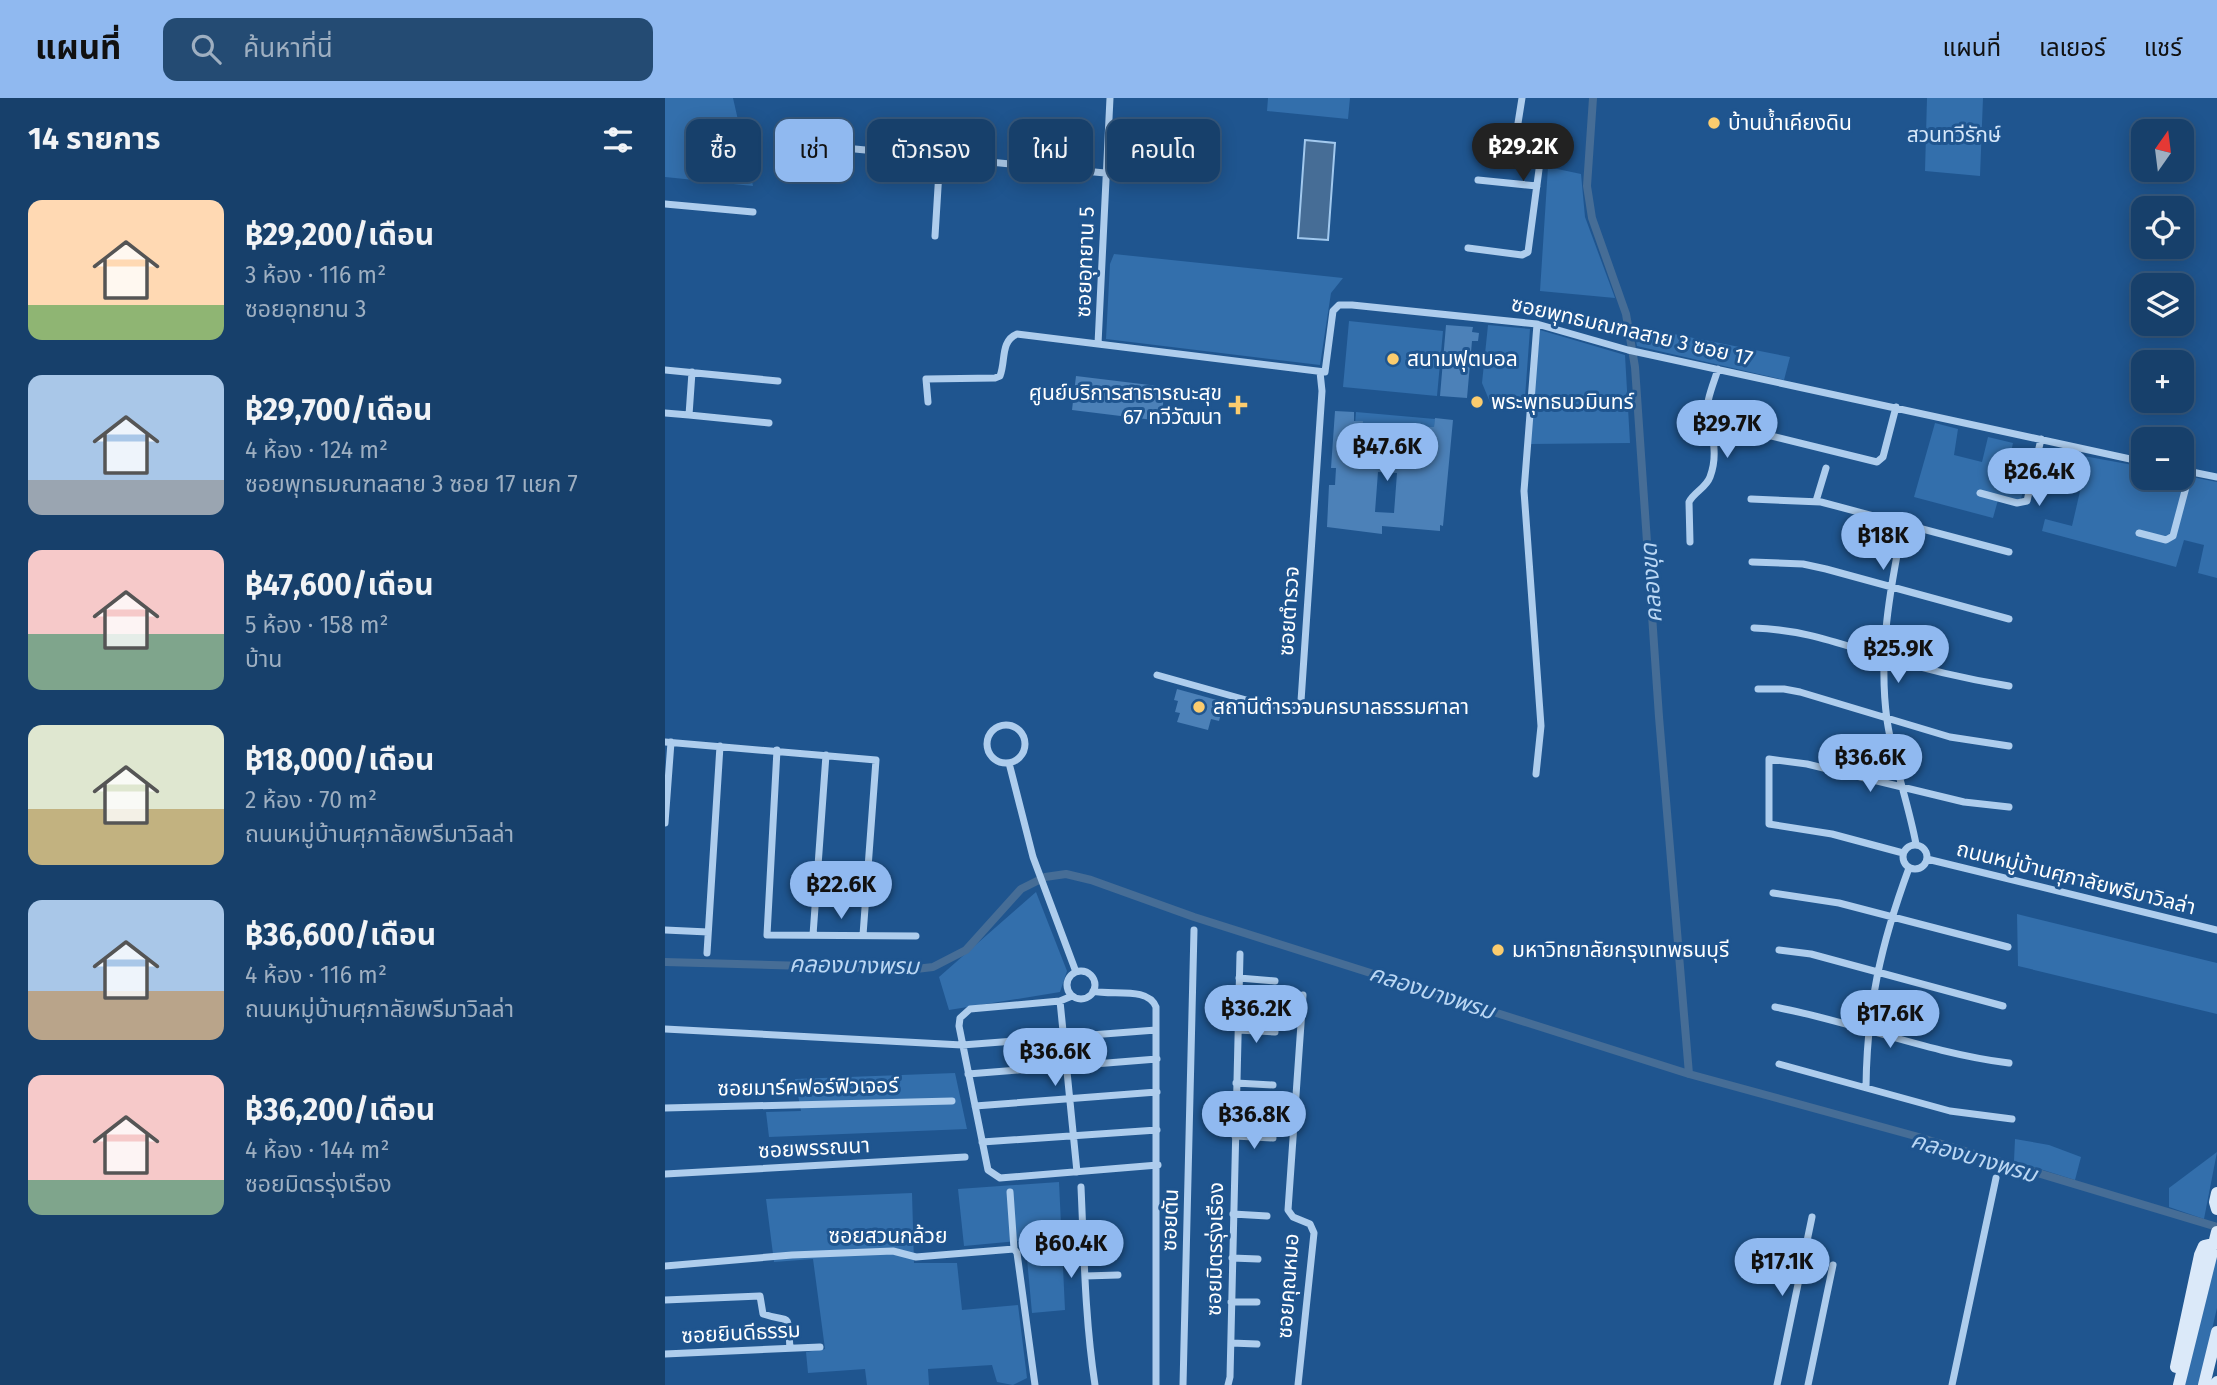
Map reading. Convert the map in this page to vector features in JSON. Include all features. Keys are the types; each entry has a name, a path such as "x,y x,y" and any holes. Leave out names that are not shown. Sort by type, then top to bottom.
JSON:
{"main road":[{"path":"2217,1193 2217,1209"},
{"path":"2179,1385 2217,1232"},
{"path":"2173,1385 2200,1255 2204,1246 2217,1243"},
{"path":"2204,1385 2217,1332"}],"street":[{"name":"ซอยอุทยาน 5","path":"1098,344 1109,98"},
{"path":"1515,142 1522,98"},
{"path":"1481,135 1555,149 1564,137"},
{"path":"1468,248 1526,255 1530,247 1542,147"},
{"path":"855,149 867,150"},
{"path":"995,162 1105,173"},
{"path":"1478,180 1537,187"},
{"path":"935,236 938,182"},
{"path":"665,204 753,212"},
{"name":"ซอยพุทธมณฑลสาย 3 ซอย 17","path":"1320,372 1325,372 1333,311 1339,305 1537,324 1628,350 2131,459"},
{"path":"1535,775 1541,726 1524,491 1537,324"},
{"path":"928,402 926,379 1000,376 1005,346 1008,339 1017,334 1320,372"},
{"path":"1690,542 1689,502 1707,483 1711,472 1715,439 1709,403 1717,369"},
{"path":"665,370 778,381"},
{"path":"689,415 692,372"},
{"name":"ซอยตำรวจ","path":"1157,676 1257,703 1292,709 1301,701 1322,391 1320,372"},
{"path":"1710,421 1877,462 1883,457 1896,407"},
{"path":"665,413 769,423"},
{"path":"1980,493 2017,503 2027,500 2042,439"},
{"path":"1816,501 1826,468"},
{"path":"2194,473 2217,477"},
{"path":"2139,533 2166,540 2173,536 2182,490"},
{"path":"1751,499 1816,501 2009,552"},
{"path":"1903,524 1890,589 1884,657 1887,719 1900,788 1916,844 1925,850 1927,859 1920,868 1909,867 1903,860 1903,853 1909,845 1916,844"},
{"path":"1752,562 1803,564 2009,619"},
{"path":"1754,628 1805,632 1884,657 2009,686"},
{"path":"1758,690 1784,689 1800,692 1950,737 2009,746"},
{"path":"1004,725 1016,728 1025,742 1022,755 1009,763 996,760 987,748 992,731 1004,725"},
{"path":"665,823 668,742 872,758 877,764 863,935"},
{"path":"707,953 720,746"},
{"path":"777,750 767,935 916,936"},
{"path":"813,935 826,755"},
{"path":"1903,853 1832,834 1769,824 1767,763 1771,758 1807,764 1964,802 2010,807"},
{"path":"1009,763 1033,858 1076,972"},
{"name":"ถนนหมู่บ้านศุภาลัยพรีมาวิลล่า","path":"1927,859 2217,930"},
{"path":"1866,1087 1867,1030 1876,971 1909,867"},
{"path":"1773,893 1839,902 2008,947"},
{"path":"665,930 708,932"},
{"name":"ซอยตัน","path":"1182,1385 1194,930"},
{"path":"1779,950 1811,954 2003,1006"},
{"name":"ซอยมิตรรุ่งเรือง","path":"1230,1382 1240,954"},
{"path":"1072,996 1067,983 1071,975 1084,972 1091,976 1095,985 1093,991 1084,999 1072,996 1060,1001 967,1010 959,1021 988,1170 998,1178 1158,1165"},
{"path":"1240,978 1275,981"},
{"path":"1093,991 1106,995 1143,995 1151,998 1156,1007 1156,1385"},
{"name":"ซอยคุณหมอ","path":"1298,1385 1314,1233 1310,1224 1293,1217 1288,1210 1303,995"},
{"path":"1060,1001 1077,1172"},
{"path":"1775,1007 1978,1059 2009,1063"},
{"path":"665,1029 963,1045 1156,1030"},
{"path":"1238,1030 1275,1032"},
{"path":"968,1074 1157,1059"},
{"path":"1779,1064 1950,1111 2011,1119"},
{"path":"1236,1083 1273,1085"},
{"path":"975,1106 1157,1092"},
{"name":"ซอยมาร์คฟอร์ฟิวเจอร์","path":"665,1108 952,1101"},
{"path":"982,1142 1157,1130"},
{"path":"1235,1136 1273,1138"},
{"name":"ซอยพรรณนา","path":"665,1174 965,1157"},
{"path":"1952,1385 1996,1178"},
{"path":"1081,1187 1091,1371 1089,1385"},
{"path":"1010,1192 1014,1249 1017,1252 1035,1385"},
{"path":"1233,1214 1267,1216"},
{"path":"1777,1385 1812,1217"},
{"name":"ซอยสวนกล้วย","path":"665,1266 792,1255 893,1251 916,1257 1014,1249"},
{"path":"1232,1258 1258,1259"},
{"path":"1808,1385 1833,1265"},
{"path":"1085,1276 1118,1275"},
{"path":"665,1300 760,1296 763,1314 783,1316 787,1321 790,1348"},
{"path":"1231,1302 1257,1303"},
{"path":"1231,1343 1257,1344"},
{"name":"ซอยยินดีธรรม","path":"665,1354 820,1347"},
{"path":"1091,1371 1095,1385"}],"green space":[{"path":"665,98 733,98 738,119 686,119 686,179 665,177"},
{"path":"1268,98 1350,98 1348,119 1267,111"},
{"name":"สวนทวีรักษ์","path":"1927,98 1983,98 1980,176 1925,171"},
{"path":"1548,167 1581,174 1585,217 1615,298 1540,291"},
{"path":"714,182 752,182 753,186"},
{"path":"1114,254 1343,278 1331,293 1320,365 1106,339 1110,264"},
{"name":"สนามฟุตบอล","path":"1349,321 1443,331 1437,396 1343,387"},
{"path":"1488,325 1530,329 1524,411 1492,407 1482,383"},
{"path":"1633,326 1790,357 1784,380 1637,346"},
{"path":"1540,330 1625,355 1630,443 1529,444"},
{"path":"1356,412 1435,419 1432,456 1353,450"},
{"path":"1935,423 1958,429 1954,455 1982,462 1988,437 2013,443 2005,480 2025,485 2019,505 1998,500 1993,518 1914,497"},
{"path":"2045,449 2131,465 2131,490 2194,490 2194,477 2217,482 2217,578 2198,573 2204,545 2184,540 2176,567 2042,531 2045,519 2072,526 2081,487 2039,475"},
{"path":"1036,892 1067,971 1060,992 949,1010 939,977"},
{"path":"2017,914 2217,963 2217,1014 2018,966"},
{"path":"955,1073 967,1129 769,1137 766,1112 801,1111 795,1079"},
{"path":"2015,1139 2049,1145 2081,1157 2075,1180 2014,1161"},
{"path":"2217,1152 2204,1219 2169,1207 2169,1188"},
{"path":"1059,1182 1065,1310 1032,1313 1026,1248 1019,1241 964,1246 958,1189"},
{"path":"912,1193 914,1263 957,1263 962,1310 1018,1305 1027,1378 1013,1385 997,1382 992,1365 928,1369 929,1385 867,1385 865,1369 808,1373 806,1352 825,1349 813,1259 774,1262 766,1199"},
{"path":"2217,1251 2217,1308 2199,1385 2183,1385"}],"shaded area":[{"path":"1305,140 1335,143 1328,240 1298,238"}],"building":[{"path":"1446,325 1473,327 1472,332 1479,333 1478,341 1472,341 1467,398 1440,396"},
{"path":"1076,376 1158,386 1157,395 1164,396 1162,412 1155,411 1153,420 1072,410"},
{"path":"1335,411 1354,412 1354,421 1363,421 1362,435 1353,434 1351,451 1388,454 1389,448 1395,448 1394,456 1434,459 1435,442 1425,441 1426,427 1434,427 1435,418 1453,420 1443,526 1440,525 1440,531 1382,526 1382,534 1327,527 1329,485 1335,485 1336,468 1331,468","holes":["1378,472 1397,473 1394,513 1375,512"]},
{"name":"สถานีตำรวจนครบาลธรรมศาลา","path":"1177,689 1224,702 1219,721 1211,719 1208,730 1177,722 1180,713 1175,712 1178,701 1174,700"}],"waterway":[{"name":"คลองขุด","path":"1593,98 1587,186 1592,218 1626,314 1635,367 1659,717 1689,1074"},
{"name":"คลองบางพรม","path":"665,962 916,969 933,967 966,950 1021,889 1045,877 1066,874 1689,1074 1915,1136 2217,1227"}],"place":[{"name":"บ้านน้ำเคียงดิน","path":"1714,123"},
{"name":"สนามฟุตบอล","path":"1393,359"},
{"name":"พระพุทธนวมินทร์","path":"1477,402"},
{"name":"ศูนย์บริการสาธารณะสุข 67 ทวีวัฒนา","path":"1238,405"},
{"name":"สถานีตำรวจนครบาลธรรมศาลา","path":"1199,707"},
{"name":"มหาวิทยาลัยกรุงเทพธนบุรี","path":"1498,950"}]}
